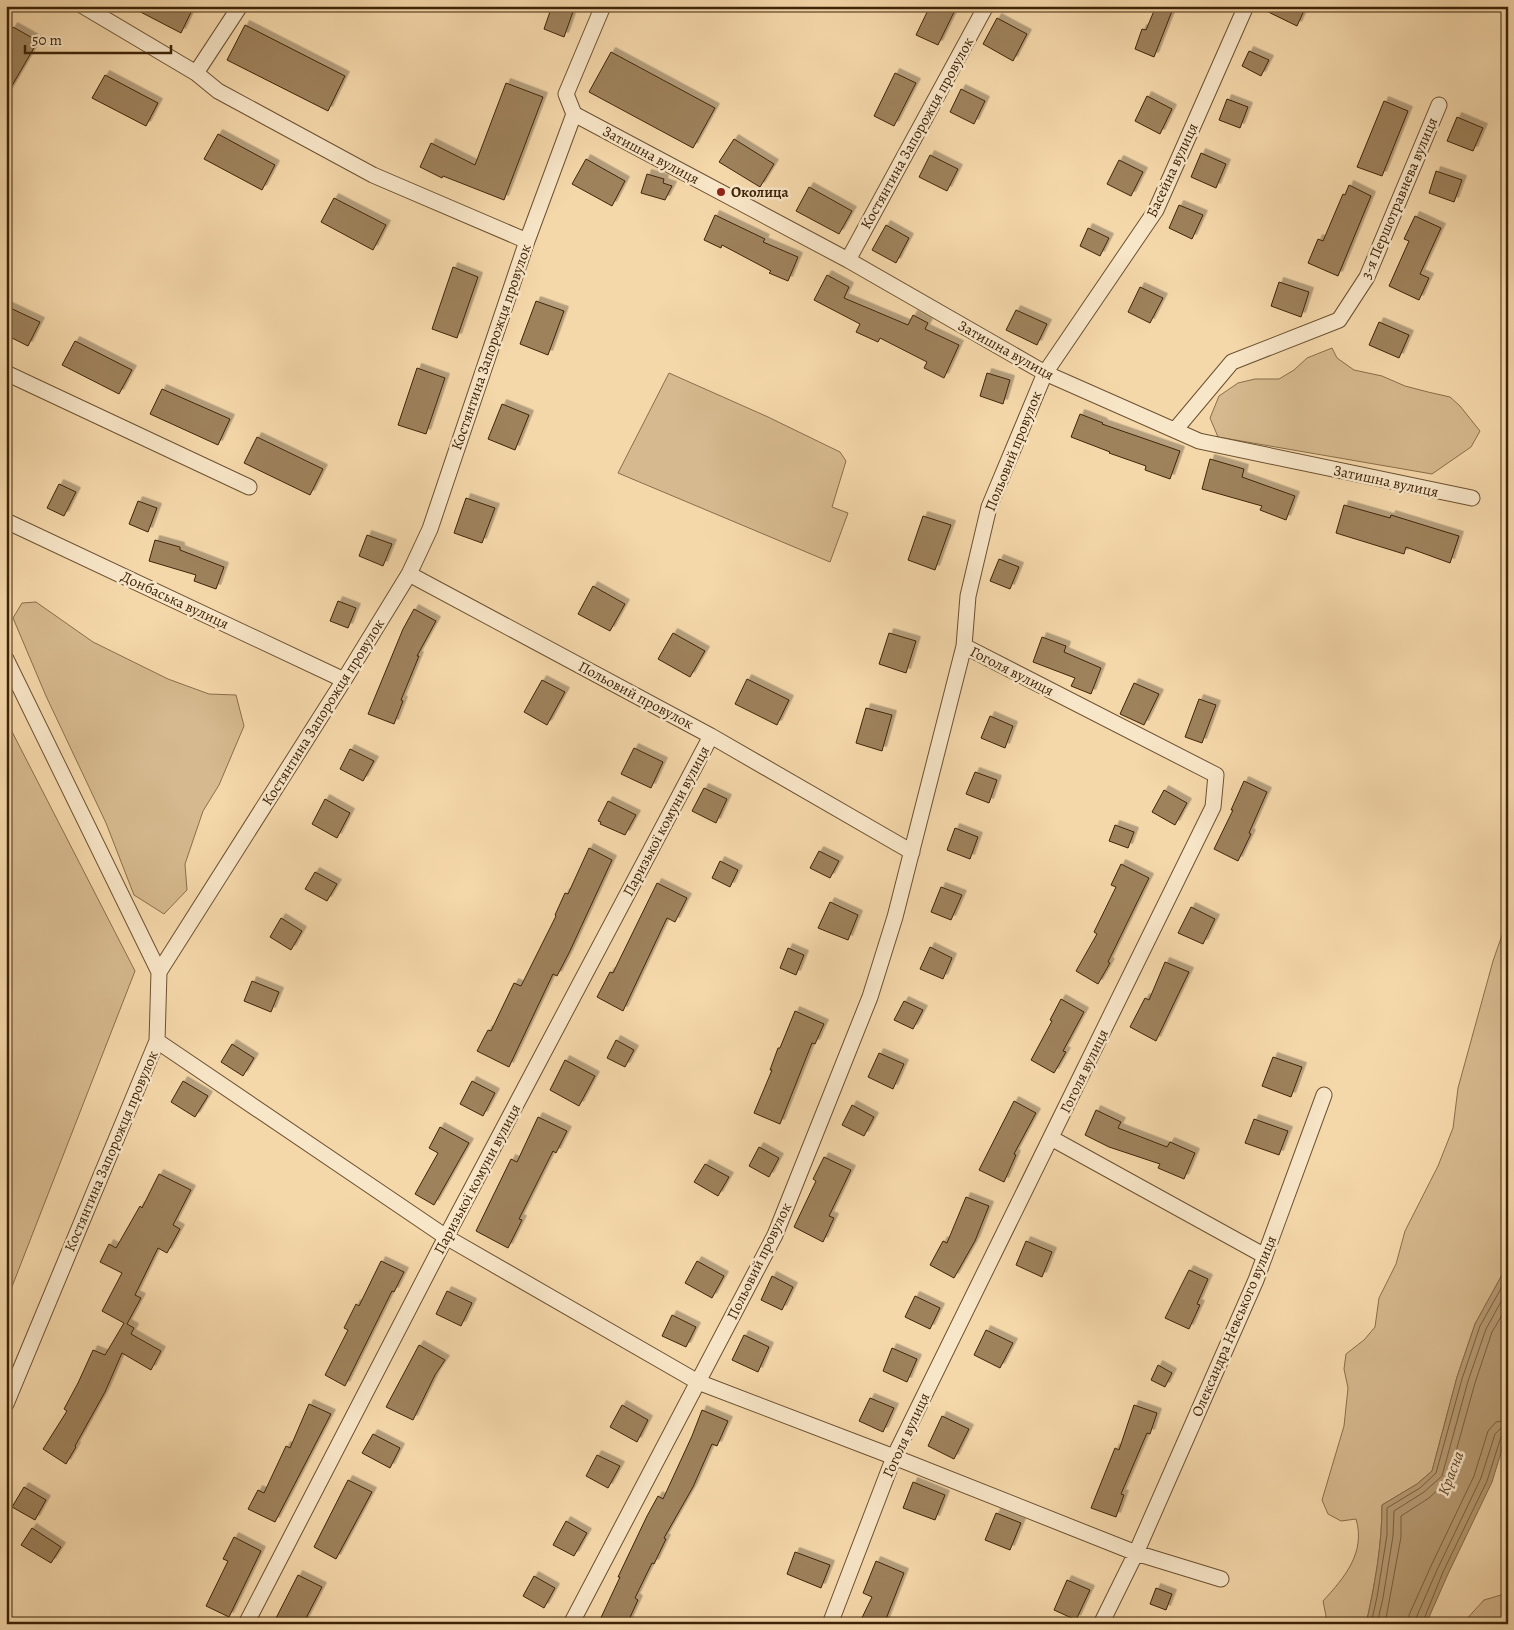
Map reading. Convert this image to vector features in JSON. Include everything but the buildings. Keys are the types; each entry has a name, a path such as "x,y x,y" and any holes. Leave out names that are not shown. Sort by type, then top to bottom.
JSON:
{"street":[{"path":"83,6 196,73 218,91 373,175 526,241"},
{"path":"196,73 240,6"},
{"path":"574,114 566,94 603,6"},
{"name":"Костянтина Запорожця провулок","path":"848,260 986,6"},
{"name":"Басейна вулиця","path":"1045,373 1156,210 1246,6"},
{"name":"3-я Першотравнева вулиця","path":"1175,430 1232,362 1339,320 1367,277 1439,105"},
{"name":"Костянтина Запорожця провулок","path":"6,1404 157,1041 159,972 409,574 430,529 526,241 574,114"},
{"name":"Затишна вулиця","path":"574,114 848,260 1045,373 1199,441 1472,498"},
{"name":"Польовий провулок","path":"571,1624 775,1235 870,997 895,917 964,646 968,596 989,507 1045,373"},
{"path":"6,374 249,487"},
{"name":"Донбаська вулиця","path":"6,521 344,680"},
{"name":"Польовий провулок","path":"409,574 711,736 912,852"},
{"name":"Гоголя вулиця","path":"830,1624 894,1457 1213,807 1216,775 964,646"},
{"path":"6,659 159,972"},
{"name":"Паризької комуни вулиця","path":"246,1624 446,1237 711,736"},
{"path":"157,1041 446,1237 698,1382 1136,1553 1221,1579"},
{"name":"Олександра Невського вулиця","path":"1101,1624 1136,1553 1256,1280 1324,1095"},
{"path":"1051,1138 1265,1256"}],"shaded area":[{"path":"1332,348 1337,358 1354,370 1382,376 1405,386 1450,397 1460,406 1480,431 1471,447 1432,474 1218,437 1210,418 1219,396 1238,383 1255,379 1279,379 1294,370 1307,358"},
{"path":"669,373 768,417 840,452 846,461 832,507 848,513 830,562 618,473"},
{"path":"36,602 93,642 168,679 209,694 236,695 244,726 219,785 203,811 185,864 187,890 164,914 134,895 106,823 46,696 13,618 22,603"},
{"path":"6,720 135,971 6,1302"},
{"path":"1508,918 1508,1264 1475,1324 1457,1377 1432,1471 1417,1484 1382,1505 1377,1565 1366,1624 1325,1624 1326,1616 1323,1601 1345,1574 1351,1564 1358,1543 1356,1519 1341,1521 1328,1514 1322,1500 1344,1426 1348,1388 1344,1369 1346,1354 1364,1340 1375,1327 1379,1298 1396,1264 1405,1231 1438,1166 1453,1128 1458,1088 1493,961"},
{"path":"1508,1593 1508,1624 1462,1624 1484,1600"}],"water":[{"name":"Красна","path":"1508,1264 1508,1430 1492,1482 1426,1624 1366,1624 1381,1535 1382,1505 1417,1484 1432,1471 1457,1377 1475,1324"}],"place":[{"name":"Околица","path":"721,192"}]}
